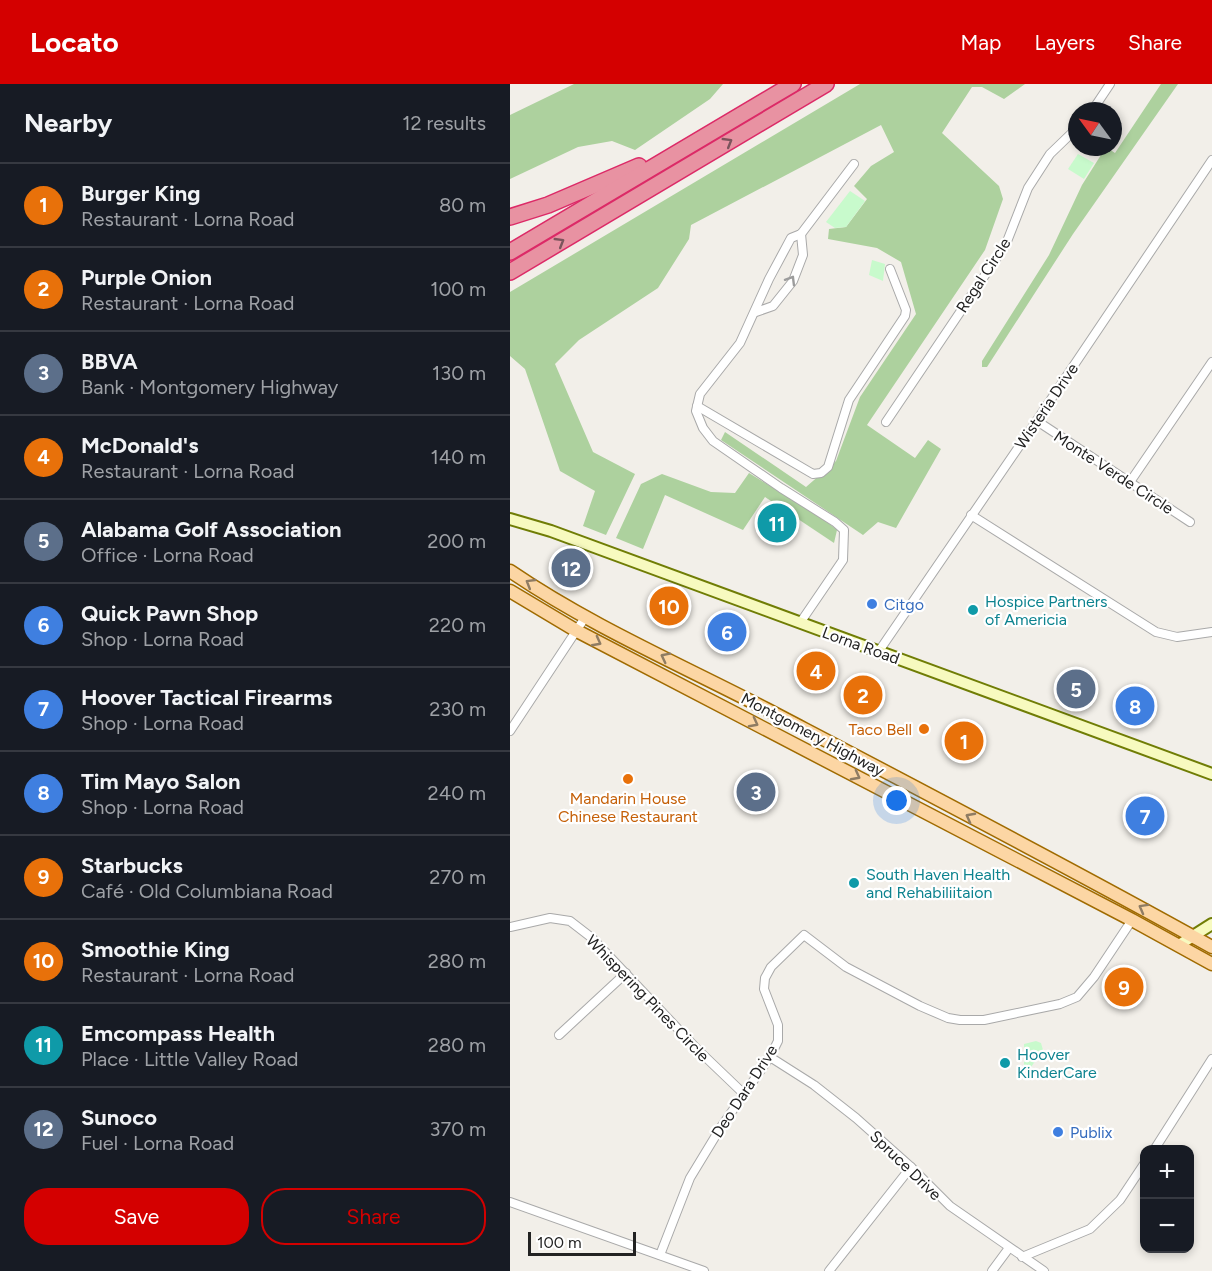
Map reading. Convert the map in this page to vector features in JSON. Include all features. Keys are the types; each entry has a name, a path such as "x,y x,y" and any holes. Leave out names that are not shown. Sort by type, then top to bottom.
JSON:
{"highway":[{"path":"510,252 793,84"},
{"path":"510,272 826,84"},
{"path":"510,217 548,206 594,187 710,134"}],"main road":[{"name":"Montgomery Highway","path":"510,571 586,616 846,751 1212,947"},
{"name":"Montgomery Highway","path":"510,591 577,632 1132,920 1212,964"}],"street":[{"path":"1098,102 1110,84"},
{"name":"Regal Circle","path":"886,422 1006,244 1028,188 1050,154 1068,137"},
{"name":"Wisteria Drive","path":"879,651 1212,160"},
{"path":"800,623 843,560 844,530 713,441 696,411 700,394 740,343 769,279 791,238 801,234 854,164"},
{"path":"756,312 773,306 793,281 803,255 801,234"},
{"path":"697,406 756,439 803,470 813,474 821,473 828,467 849,400 905,316 906,310 890,269"},
{"path":"1130,482 1209,374 1212,362"},
{"name":"Monte Verde Circle","path":"1037,421 1190,522"},
{"path":"971,514 1156,632 1178,638 1212,632"},
{"name":"Lorna Road","path":"510,519 551,531 1212,774"},
{"path":"510,731 586,616"},
{"name":"Whispering Pines Circle","path":"510,927 550,918 570,921 591,938 697,1049 744,1094"},
{"name":"Deo Dara Drive","path":"660,1255 690,1178 770,1057 778,1041 778,1026 766,995 765,978 771,967 804,935 846,967 920,1006 956,1019 984,1020 1060,1004 1077,996 1099,971 1132,920"},
{"path":"1179,945 1212,924"},
{"path":"559,1035 626,973"},
{"name":"Spruce Drive","path":"770,1057 814,1085 848,1111 912,1167 950,1206 1044,1271"},
{"path":"1157,1145 1212,1059"},
{"path":"829,1271 912,1167"},
{"path":"1022,1257 1090,1229 1120,1200 1140,1170"},
{"path":"510,1202 704,1271"},
{"path":"992,1271 1009,1248"}],"green space":[{"path":"574,84 723,84 710,99 635,150 612,141 578,147 510,179 510,115"},
{"path":"860,84 1025,84 1004,99 982,87 972,87 942,133 999,186 1003,199 985,250 867,425 915,458 928,440 941,449 896,528 878,522 863,535 721,440 725,432 806,487 836,461 860,397 916,314 901,262 877,248 828,239 829,229 846,227 867,199 854,186 871,166 894,152 881,125 691,225 689,239 658,288 579,340 555,364 593,452 635,474 606,535 583,526 595,491 560,471 525,369 510,356 510,292"},
{"path":"1161,84 1178,84 1073,234 987,367 982,367 982,361 1049,255 1082,185 1100,156 1122,156 1122,142"},
{"path":"1077,156 1082,156 1094,163 1084,179 1068,169"},
{"path":"850,191 865,201 846,227 835,228 826,222"},
{"path":"872,260 885,264 883,281 869,275"},
{"path":"749,473 825,520 837,530 834,543 765,497 743,530 665,495 643,549 616,538 641,484 662,474 711,492 735,493"},
{"path":"1036,1041 1041,1043 1043,1050 1029,1070 1024,1070 1024,1044"}],"place":[{"name":"Emcompass Health","path":"777,523"},
{"name":"Sunoco","path":"571,568"},
{"name":"Citgo","path":"872,604"},
{"name":"Smoothie King","path":"669,606"},
{"name":"Hospice Partners of Americia","path":"973,610"},
{"name":"Quick Pawn Shop","path":"727,632"},
{"name":"McDonald's","path":"816,671"},
{"name":"Alabama Golf Association","path":"1076,689"},
{"name":"Purple Onion","path":"863,695"},
{"name":"Tim Mayo Salon","path":"1135,706"},
{"name":"Taco Bell","path":"924,729"},
{"name":"Burger King","path":"964,741"},
{"name":"Mandarin House Chinese Restaurant","path":"628,779"},
{"name":"BBVA","path":"756,792"},
{"name":"Hoover Tactical Firearms","path":"1145,816"},
{"name":"South Haven Health and Rehabiliitaion","path":"854,883"},
{"name":"Starbucks","path":"1124,987"},
{"name":"Hoover KinderCare","path":"1005,1063"},
{"name":"Publix","path":"1058,1132"}]}
